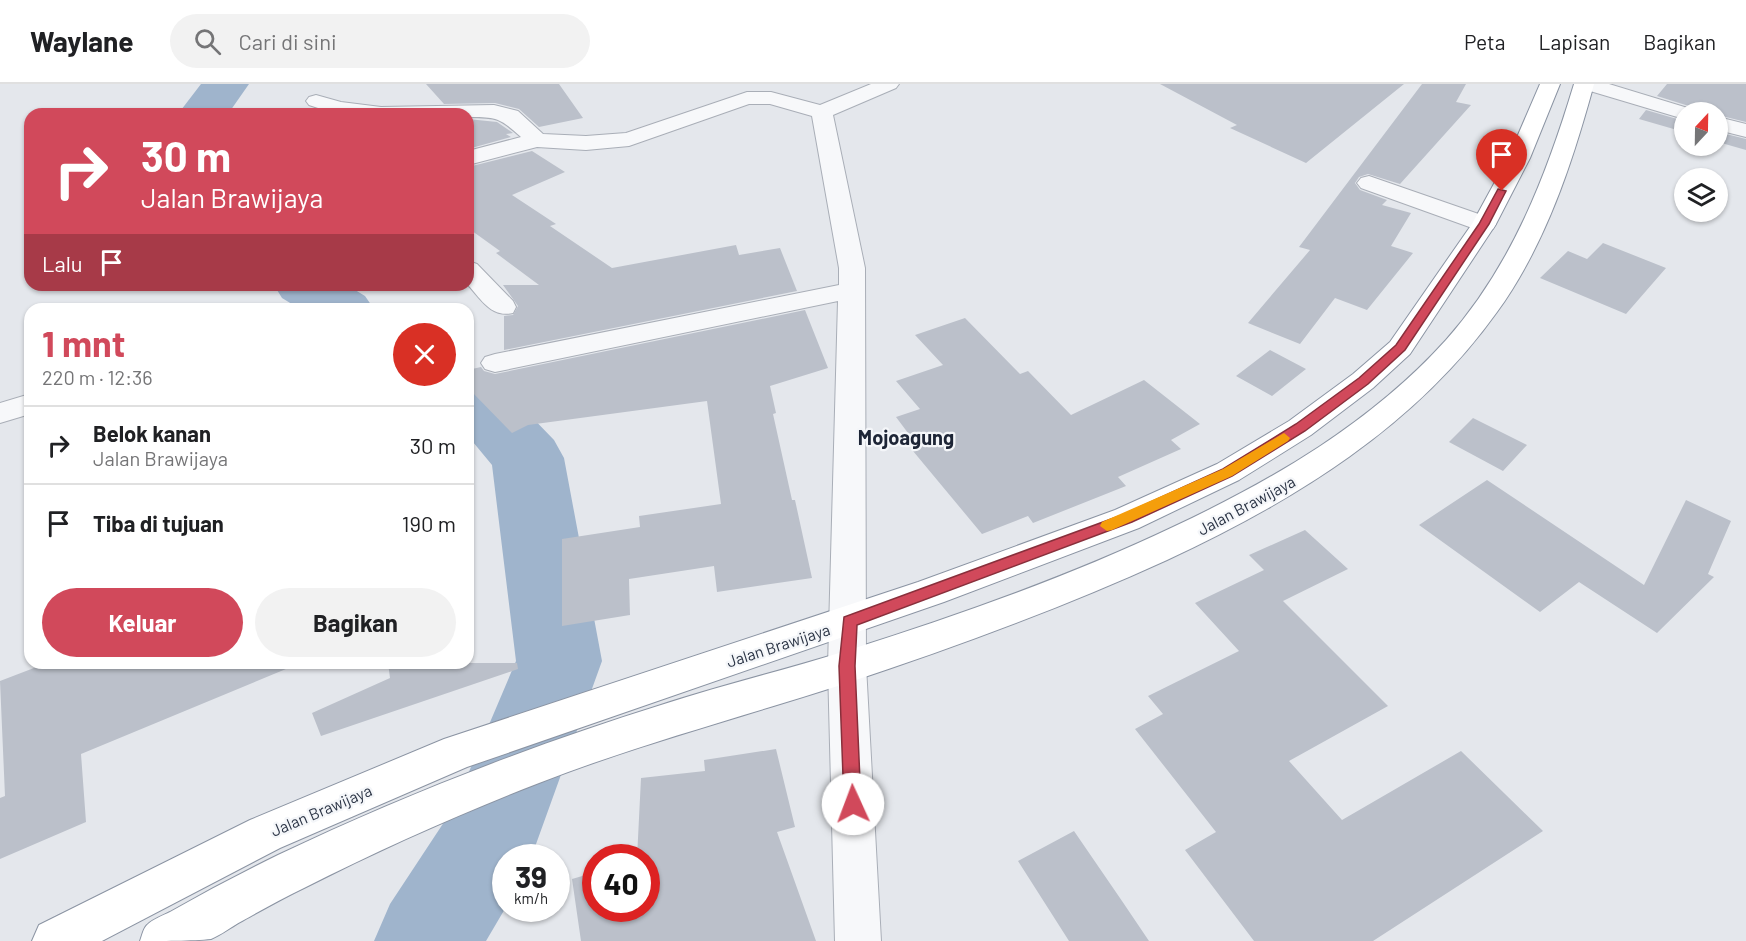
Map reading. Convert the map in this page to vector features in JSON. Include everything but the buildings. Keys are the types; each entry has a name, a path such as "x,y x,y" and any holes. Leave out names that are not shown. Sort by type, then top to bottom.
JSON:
{"highway":[{"name":"Jalan Brawijaya","path":"55,941 265,834 462,772 654,724 847,666 989,617 1132,562 1239,512 1323,463 1377,421 1439,366 1488,306 1527,240 1558,163 1585,84"},
{"name":"Jalan Brawijaya","path":"163,941 462,772 617,699 849,621 1127,519 1228,472 1300,428 1363,381 1400,348 1484,224 1519,158 1545,85"}],"street":[{"path":"474,156 537,140 586,144 629,139 747,98 771,98 822,112 889,84"},
{"path":"1585,84 1674,110"},
{"path":"316,101 338,108"},
{"path":"474,111 494,111 510,116 537,140"},
{"path":"822,112 852,268 847,666 858,941"},
{"path":"1728,126 1746,131"},
{"path":"1369,183 1484,224"},
{"path":"474,276 503,307"},
{"path":"495,363 852,290"},
{"path":"0,413 24,406"}],"waterway":[{"path":"208,108 226,84"},
{"path":"314,291 333,303"},
{"path":"427,941 490,839 559,661 528,458 474,399"}],"slow traffic":[{"path":"1107,526 1228,472 1284,438"}],"district":[{"name":"Mojoagung","path":"906,437"}],"route":[{"path":"853,804 847,666 849,621 1127,519 1228,472 1300,428 1363,381 1400,348 1484,224 1502,191"}]}
